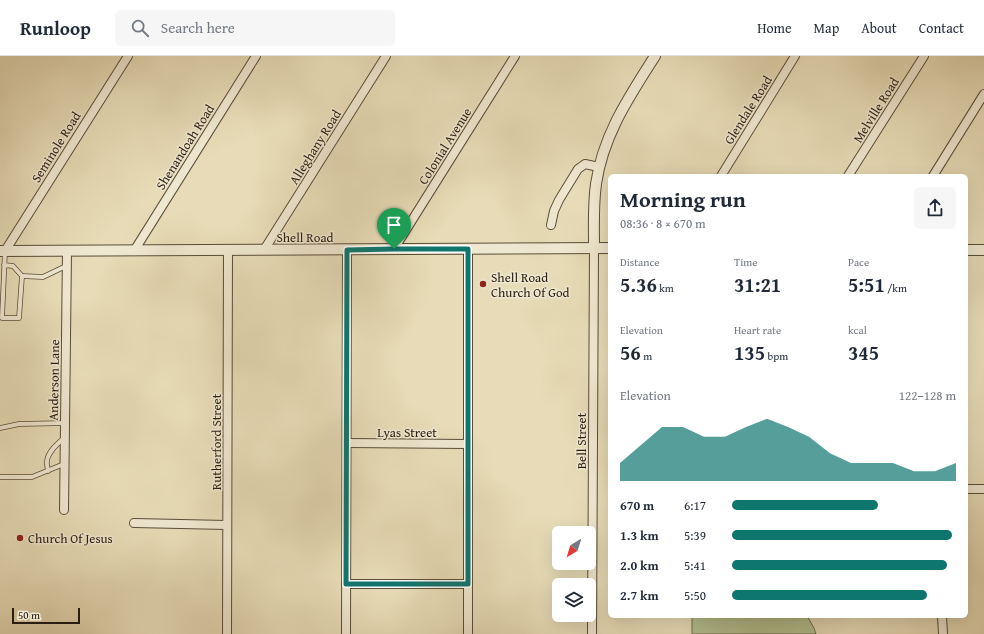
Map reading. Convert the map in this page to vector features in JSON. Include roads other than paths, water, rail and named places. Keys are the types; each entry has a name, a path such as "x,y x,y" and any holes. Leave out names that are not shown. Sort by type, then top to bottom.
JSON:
{"street":[{"name":"Seminole Road","path":"2,251 128,56"},
{"name":"Shenandoah Road","path":"134,251 256,56"},
{"name":"Alleghany Road","path":"264,250 386,56"},
{"name":"Colonial Avenue","path":"394,249 516,56"},
{"path":"594,248 595,195 599,167 606,144 616,119 655,56"},
{"name":"Glendale Road","path":"722,174 795,56"},
{"name":"Melville Road","path":"849,174 924,56"},
{"path":"934,174 984,94"},
{"path":"551,225 556,206 578,170 586,164 599,167"},
{"name":"Bell Street","path":"592,634 594,248"},
{"name":"Shell Road","path":"2,251 608,248"},
{"path":"468,249 468,634"},
{"name":"Rutherford Street","path":"226,634 228,250"},
{"path":"346,634 347,250"},
{"path":"968,250 984,250"},
{"name":"Anderson Lane","path":"64,510 67,251"},
{"name":"Lyas Street","path":"347,443 468,444"},
{"path":"968,489 984,489"},
{"path":"134,523 227,525"},
{"path":"346,584 468,584"},
{"path":"942,618 943,634"}],"lane":[{"path":"2,251 4,265 2,318 18,318 22,276"},
{"path":"4,265 13,266 22,276 43,277 67,266"},
{"path":"0,428 19,424 65,423"},
{"path":"48,471 46,462 57,444 65,437"},
{"path":"0,477 32,477 65,464"}],"place":[{"name":"Shell Road Church Of God","path":"483,284"},
{"name":"Church Of Jesus","path":"20,538"}]}
